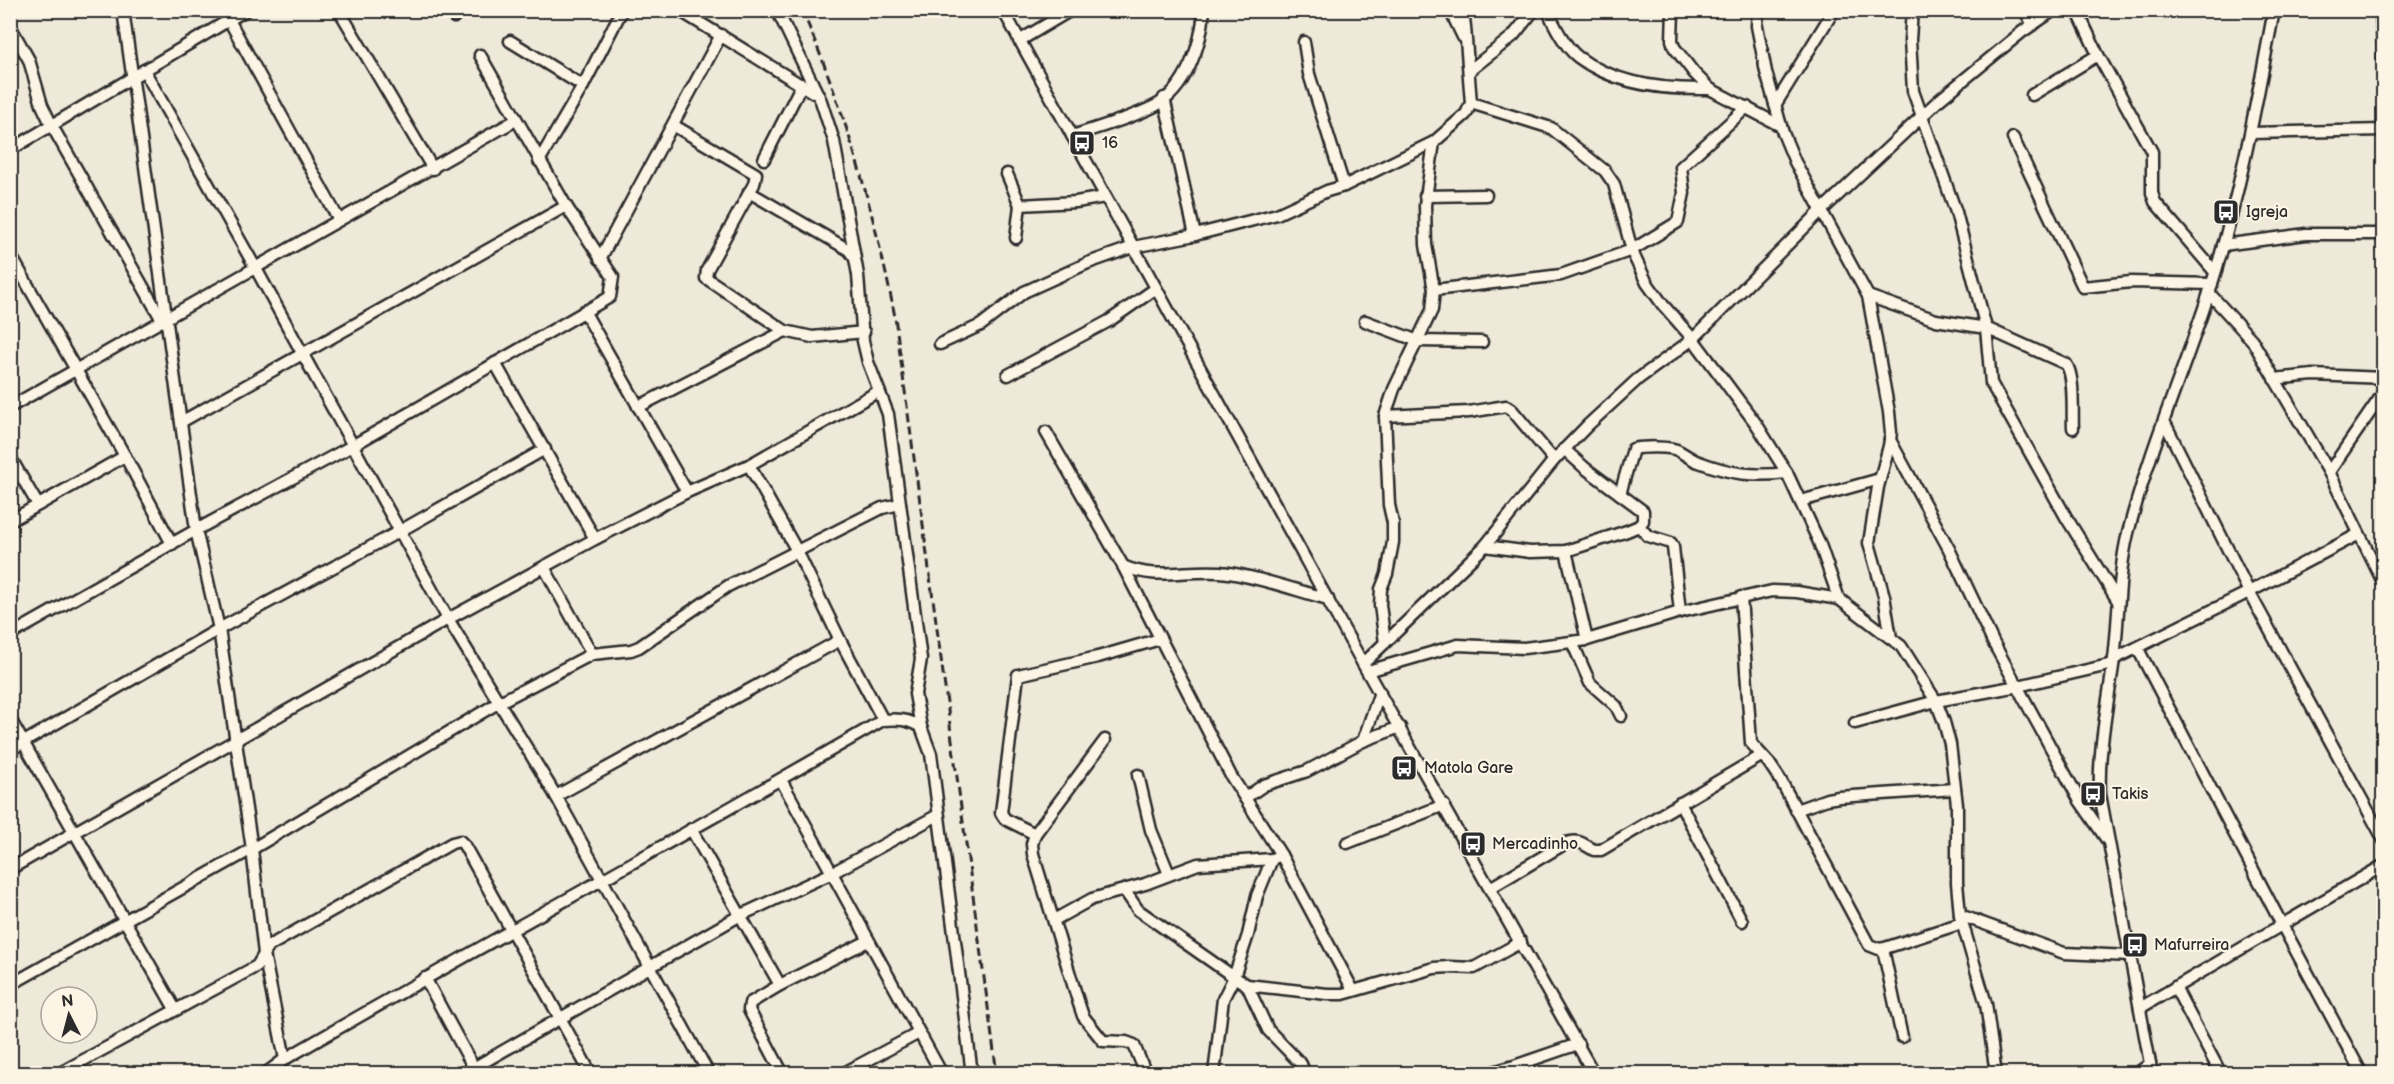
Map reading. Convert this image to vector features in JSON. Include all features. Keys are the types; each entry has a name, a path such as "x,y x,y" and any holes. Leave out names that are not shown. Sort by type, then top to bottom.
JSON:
{"street":[{"path":"123,10 163,320 181,422 195,530 219,629 252,849 264,954 285,1059"},
{"path":"10,150 246,10"},
{"path":"339,10 433,169"},
{"path":"539,161 583,86 622,10"},
{"path":"679,10 817,95"},
{"path":"777,10 821,102 834,141 854,257 868,362 888,414 921,659 915,694 921,727 932,754 972,1074"},
{"path":"1003,10 1365,668 1594,1074"},
{"path":"1019,41 1071,10"},
{"path":"1072,136 1157,105 1178,85 1197,48 1204,10"},
{"path":"1450,10 1466,43"},
{"path":"940,344 981,325 1024,292 1068,272 1133,247 1195,235 1277,214 1327,190 1344,186 1434,142 1466,114 1471,103 1464,18 1467,10"},
{"path":"1469,71 1513,36 1534,10"},
{"path":"1548,10 1553,23 1576,56 1615,77 1674,90 1710,89"},
{"path":"1673,10 1672,40 1674,47 1710,89 1781,126"},
{"path":"1758,10 1757,26 1781,126 1795,162 1868,296 1889,412 1890,440 1870,528 1869,543 1884,596 1891,638"},
{"path":"1775,105 1834,10"},
{"path":"2024,10 2033,24"},
{"path":"1365,668 1385,643 1485,546 1564,449 1638,379 1693,339 1821,211 1959,83 2054,10"},
{"path":"2077,10 2098,55 2152,152 2152,193 2155,202 2215,272"},
{"path":"2136,1074 2151,1069 2100,794 2098,768 2113,661 2118,601 2128,534 2223,245 2251,133 2274,10"},
{"path":"2381,10 2384,63"},
{"path":"1910,11 1913,91 1956,212 1986,328 1991,383 1995,394 2066,517 2118,601"},
{"path":"229,20 339,220"},
{"path":"10,26 29,60 42,105 52,126 163,320"},
{"path":"600,259 721,35"},
{"path":"510,41 583,86"},
{"path":"1304,42 1309,74 1344,186"},
{"path":"10,635 195,530 352,446 610,297 613,277 539,161 480,55"},
{"path":"2032,95 2098,55"},
{"path":"144,70 448,619 556,796 709,1074"},
{"path":"764,159 802,84"},
{"path":"1164,98 1186,205 1195,235"},
{"path":"1471,103 1551,128 1605,171 1614,184 1632,250 1647,283 1662,305 1693,339 1756,425 1787,473 1819,542 1839,599"},
{"path":"1434,290 1561,274 1632,250 1678,222 1684,193 1681,166 1747,108"},
{"path":"10,407 516,120"},
{"path":"673,125 756,174 749,192 707,270 706,278 785,331 812,337 864,332"},
{"path":"2251,133 2384,130"},
{"path":"2013,138 2083,287 2131,282 2210,289 2252,340 2329,472 2384,584"},
{"path":"1385,643 1380,605 1381,589 1387,574 1394,523 1389,505 1385,416 1394,389 1432,310 1434,290 1426,244 1425,196 1434,142"},
{"path":"1007,174 1020,205 1016,238"},
{"path":"749,192 849,250 854,257"},
{"path":"1425,196 1486,195"},
{"path":"1020,205 1076,202 1106,197"},
{"path":"181,422 566,206"},
{"path":"2223,245 2306,234 2384,234"},
{"path":"10,254 125,456 172,544"},
{"path":"1008,375 1109,321 1155,289"},
{"path":"1868,296 1936,320 1986,328 2066,364 2070,369 2071,378 2073,428"},
{"path":"584,311 687,492"},
{"path":"1365,321 1418,341 1482,342"},
{"path":"639,407 785,331"},
{"path":"495,363 596,539"},
{"path":"2274,380 2313,375 2384,378"},
{"path":"10,869 448,619 687,492 749,465 879,391"},
{"path":"2329,472 2384,392"},
{"path":"1385,416 1468,412 1506,406 1554,460"},
{"path":"2164,421 2249,592 2384,840"},
{"path":"1046,432 1123,566 1276,857 1353,990"},
{"path":"1890,440 1949,549 1993,642 2080,801 2109,842"},
{"path":"1620,494 1633,449 1640,448 1677,449 1699,462 1757,477 1787,473"},
{"path":"10,750 219,629 545,449"},
{"path":"1485,546 1530,552 1566,551 1639,526 1643,521 1642,511 1585,468 1564,449"},
{"path":"10,521 125,456"},
{"path":"10,457 38,505"},
{"path":"749,465 798,551 840,640 883,720"},
{"path":"1801,501 1880,479"},
{"path":"10,985 252,849 498,703 592,654 639,647 728,586 882,508 900,504"},
{"path":"1639,526 1648,536 1671,543 1673,547 1680,612"},
{"path":"1855,723 1936,701 2018,686 2113,661 2359,534"},
{"path":"1566,551 1587,640"},
{"path":"1123,566 1147,574 1213,571 1231,573 1328,599"},
{"path":"544,567 592,654"},
{"path":"1365,668 1458,645 1524,648 1587,640 1680,612 1772,591 1797,592 1839,599 1901,646 1936,701 1950,744 1955,789 1957,883 1961,919 1986,1004 1996,1074"},
{"path":"1741,597 1751,743 1769,763 1869,945 1883,949 1961,919 2064,953 2130,956"},
{"path":"1035,834 1005,819 1001,813 1018,675 1098,657 1160,639"},
{"path":"556,796 840,640"},
{"path":"1572,642 1590,683 1616,706 1622,716"},
{"path":"2138,648 2282,926 2362,1074"},
{"path":"1364,741 1380,692"},
{"path":"10,719 175,1009"},
{"path":"266,1074 285,1059 425,978 781,780 883,720 911,721 921,727"},
{"path":"1245,798 1264,785 1307,771 1364,741 1400,727"},
{"path":"1105,740 1035,834 1032,844 1033,854 1083,1016 1103,1041 1126,1042 1134,1045 1146,1074"},
{"path":"1490,888 1566,843 1582,841 1594,850 1601,850 1761,756"},
{"path":"1138,775 1151,830 1169,874"},
{"path":"781,780 942,1074"},
{"path":"1796,810 1839,797 1955,789"},
{"path":"1680,803 1742,921"},
{"path":"1347,843 1444,805"},
{"path":"463,1074 475,1070 739,916 832,873 938,815"},
{"path":"691,829 780,985"},
{"path":"58,1074 257,966 270,946 452,843 460,841 591,1074"},
{"path":"1054,920 1092,899 1125,891 1198,864 1276,857"},
{"path":"1214,1074 1223,999 1234,978 1248,935 1257,896 1276,857"},
{"path":"2140,1008 2384,865"},
{"path":"1125,891 1138,910 1247,985 1343,994 1434,968 1474,968 1521,942"},
{"path":"783,1074 748,1008 752,1001 868,941"},
{"path":"1883,949 1902,1037"},
{"path":"425,978 475,1070"},
{"path":"1247,985 1268,1030 1301,1064 1305,1074"},
{"path":"2175,987 2221,1074"},
{"path":"842,1074 919,1033"},
{"path":"1486,1074 1578,1044"}],"railway":[{"path":"802,10 832,85 857,161 878,238 895,317 997,1074"}],"place":[{"name":"16","path":"1082,143"},
{"name":"Igreja","path":"2226,212"},
{"name":"Matola Gare","path":"1404,768"},
{"name":"Takis","path":"2093,794"},
{"name":"Mercadinho","path":"1473,844"},
{"name":"Mafurreira","path":"2135,945"}]}
